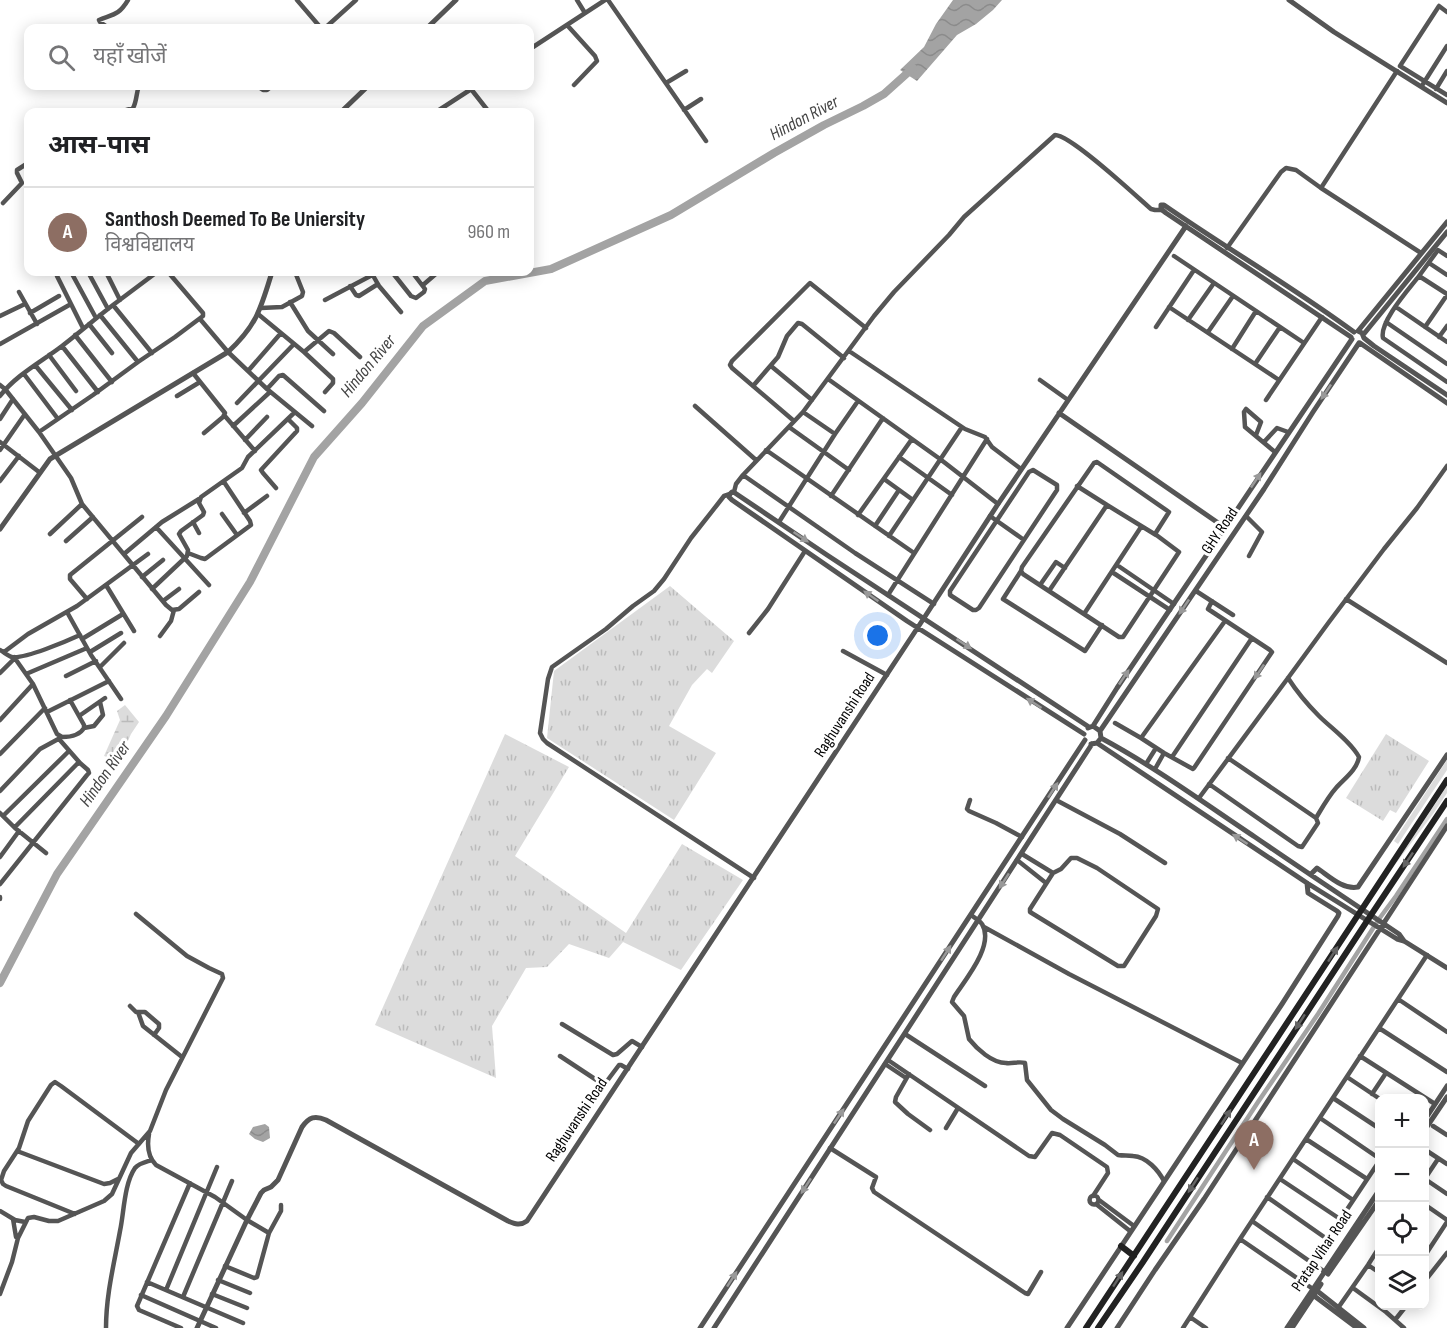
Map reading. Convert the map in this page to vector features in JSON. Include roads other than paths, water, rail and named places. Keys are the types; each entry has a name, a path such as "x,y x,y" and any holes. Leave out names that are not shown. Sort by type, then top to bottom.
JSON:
{"main road":[{"path":"1086,1328 1447,780"},
{"path":"1098,1328 1376,922 1447,801"},
{"path":"1121,1246 1134,1256"}],"street":[{"path":"103,24 99,20 117,14 128,0"},
{"path":"297,0 319,24"},
{"path":"328,24 356,0"},
{"path":"431,24 456,0"},
{"path":"577,0 585,13"},
{"path":"534,46 606,0 706,141"},
{"path":"1289,0 1334,32 1446,97"},
{"path":"1446,97 1436,89 1423,84 1400,66 1439,6 1447,12"},
{"path":"567,25 597,61 574,85"},
{"path":"1423,84 1447,46"},
{"path":"1321,188 1397,70"},
{"path":"666,83 686,71"},
{"path":"1436,89 1447,71"},
{"path":"133,108 137,90"},
{"path":"345,108 364,90"},
{"path":"442,108 469,90"},
{"path":"472,90 486,108"},
{"path":"684,110 701,99"},
{"path":"1447,396 1358,337 1322,317 1162,210 1151,209 1088,155 1061,136 1055,135 964,217 894,292 803,412 756,460 736,484 729,497 918,628 1084,737 1307,883 1360,912 1397,939 1447,968"},
{"path":"3,203 22,183 17,170 24,166"},
{"path":"1227,248 1284,169 1289,168 1296,170 1421,254"},
{"path":"1162,210 1160,206 1163,204 1312,302 1447,403"},
{"path":"1358,337 1447,222"},
{"name":"Raghuvanshi Road","path":"197,1328 262,1192 272,1187 278,1180 305,1123 315,1116 508,1221 517,1225 524,1224 754,878 1021,469 1186,226"},
{"path":"1358,337 1447,232"},
{"path":"1447,256 1438,250 1383,326 1382,334 1383,338 1447,382"},
{"path":"1174,256 1304,343"},
{"path":"1429,262 1447,275"},
{"path":"1156,327 1194,270"},
{"path":"57,276 83,328"},
{"path":"73,276 98,317 138,362"},
{"path":"90,276 108,309"},
{"path":"108,276 120,300"},
{"path":"0,396 5,389 35,365 151,276"},
{"path":"39,432 203,316 203,313 171,276"},
{"path":"0,529 39,472 55,455 228,352 240,341 248,332 259,311 271,276"},
{"path":"259,311 279,308 302,296 297,276"},
{"path":"325,300 367,276"},
{"path":"374,276 401,312"},
{"path":"395,276 414,298 417,298 425,289 415,276"},
{"path":"423,285 432,276"},
{"path":"1419,276 1447,295 1425,327"},
{"path":"1188,320 1214,283"},
{"path":"350,286 359,296 378,284"},
{"path":"794,421 732,368 731,363 809,284 813,284 866,328"},
{"path":"19,292 36,324"},
{"path":"30,313 59,296"},
{"path":"1208,332 1233,296"},
{"path":"290,302 308,332 333,354"},
{"path":"0,316 24,304"},
{"path":"0,344 71,304"},
{"path":"114,305 152,353"},
{"path":"1169,307 1279,380"},
{"path":"1396,307 1447,342"},
{"path":"259,311 333,379 333,383 325,392"},
{"path":"1232,349 1256,311"},
{"path":"1266,400 1322,317"},
{"path":"200,319 228,352 312,426"},
{"path":"1386,322 1447,364"},
{"path":"753,386 780,353 788,333 800,323 844,358"},
{"path":"89,324 112,353"},
{"path":"1439,337 1447,326"},
{"path":"1255,364 1280,327"},
{"path":"304,352 328,331 331,331 360,357"},
{"path":"248,371 282,333"},
{"path":"75,335 112,382"},
{"name":"GHY Road","path":"700,1328 1022,837 1084,737 1288,432 1358,337"},
{"name":"GHY Road","path":"714,1328 1056,800 1246,516 1358,337"},
{"path":"237,403 294,344"},
{"path":"62,346 98,392"},
{"path":"849,351 962,427 987,439 992,447 1021,469"},
{"path":"49,355 76,391"},
{"path":"35,365 72,410"},
{"path":"771,366 812,400"},
{"path":"193,373 224,415 255,451"},
{"path":"24,374 58,419"},
{"path":"233,426 269,390 279,376 283,375 324,411"},
{"path":"828,379 940,459 998,504"},
{"path":"1040,380 1068,400"},
{"path":"177,396 200,382"},
{"path":"0,385 39,432 71,478 82,504 169,608 179,609 199,592"},
{"path":"0,419 13,399"},
{"path":"779,522 858,401"},
{"path":"695,406 756,460"},
{"path":"1256,435 1261,422 1246,409 1244,412 1246,428 1275,452"},
{"path":"124,554 156,527 244,467 248,457 295,412"},
{"path":"803,412 835,434"},
{"path":"1059,413 1224,527"},
{"path":"0,450 2,443 25,414"},
{"path":"204,433 224,415"},
{"path":"245,440 267,417"},
{"path":"831,496 883,418"},
{"path":"276,488 261,468 298,430 288,419"},
{"path":"789,427 849,470"},
{"path":"889,536 962,427"},
{"path":"1264,442 1277,428 1288,432"},
{"path":"858,515 912,439"},
{"path":"888,595 987,439"},
{"path":"2,443 39,472"},
{"path":"766,450 914,553"},
{"path":"0,481 19,456"},
{"path":"899,457 952,495"},
{"path":"1102,625 1085,651 1003,599 1022,567 1094,463 1097,462 1169,512 1156,535"},
{"path":"1199,798 1447,466"},
{"path":"1030,471 1035,471 1057,485 1057,490 1024,540 977,610 971,609 952,597 950,591 996,521 1030,471"},
{"path":"743,475 934,604"},
{"path":"884,479 913,500"},
{"path":"200,498 199,503 204,513 179,534 188,553 205,559 251,525 224,482"},
{"path":"1021,571 1123,638 1155,590 1179,552 1077,486"},
{"path":"875,526 899,490"},
{"path":"732,493 1199,798 1311,874 1360,912"},
{"path":"732,493 723,497 710,513 654,591 588,643 552,667 540,733 547,743 754,878"},
{"path":"244,513 267,495"},
{"path":"50,534 82,504"},
{"path":"1049,591 1107,505"},
{"path":"222,514 237,535"},
{"path":"990,516 1024,540"},
{"path":"1246,516 1262,532 1249,556"},
{"path":"66,541 93,517"},
{"path":"87,599 70,579 70,575 142,517"},
{"path":"193,522 200,533"},
{"path":"156,527 209,585"},
{"path":"1084,614 1142,527"},
{"path":"750,633 805,551"},
{"path":"152,589 185,560 188,553"},
{"path":"0,884 2,876 89,773 57,734 26,674 14,658 2,651 87,599 148,554"},
{"path":"142,577 163,560"},
{"path":"1040,585 1056,562 1065,568"},
{"path":"1117,565 1174,604"},
{"path":"1112,572 1170,610"},
{"path":"106,585 134,631"},
{"path":"163,601 179,589"},
{"path":"1196,591 1233,615"},
{"path":"1346,599 1447,663"},
{"path":"1115,723 1164,753 1194,768 1271,654 1270,650 1208,609 1212,602"},
{"path":"160,636 170,623 174,610"},
{"path":"67,612 88,650 121,699"},
{"path":"0,673 14,658 81,637 123,614"},
{"path":"1141,738 1225,621"},
{"path":"26,674 88,650 121,633"},
{"path":"1172,757 1252,638"},
{"path":"99,667 124,644"},
{"path":"843,651 887,675"},
{"path":"66,676 96,661"},
{"path":"1288,678 1311,707 1352,747 1359,757 1353,770 1335,789 1316,818"},
{"path":"0,754 46,710 109,681"},
{"path":"0,720 33,684"},
{"path":"79,716 105,698"},
{"path":"70,700 84,728"},
{"path":"0,791 40,749 60,738 94,726 103,715 100,702"},
{"path":"1146,764 1156,747"},
{"path":"46,853 2,814 69,751"},
{"path":"1155,769 1164,753"},
{"path":"1311,874 1317,868 1345,886 1358,887 1447,755"},
{"path":"1209,784 1269,827 1300,847 1303,846 1317,825 1316,818 1228,758"},
{"path":"0,857 17,829 76,764 80,763"},
{"path":"970,800 967,809 969,811 1022,837"},
{"path":"1056,800 1120,834 1165,863"},
{"path":"1117,1328 1204,1199 1376,922 1447,826"},
{"path":"1267,857 1273,849"},
{"path":"1022,854 1053,873"},
{"path":"1071,858 1077,858 1097,868 1157,907 1156,916 1124,966 1118,966 1030,912 1053,873 1061,869 1071,858"},
{"path":"1017,860 1046,883"},
{"path":"1066,1328 1339,915 1337,911 1308,892 1307,883"},
{"path":"0,1294 17,1241 28,1218 58,1221 104,1202 112,1194 130,1154 148,1134 166,1090 223,978 223,975 187,956 136,914"},
{"path":"971,915 984,927 986,938 972,970 952,1001 952,1004 964,1016 969,1039 997,1062 1003,1064 1025,1062 1027,1080 1043,1101 1057,1114 1118,1155 1143,1159 1155,1167 1164,1181"},
{"path":"984,927 1069,974 1242,1063"},
{"path":"1183,1328 1427,955"},
{"path":"1398,999 1447,1032"},
{"path":"130,1006 135,1011 145,1012 159,1024 154,1035"},
{"path":"138,1012 142,1025 182,1057"},
{"path":"562,1024 613,1055 630,1041 642,1047"},
{"path":"1379,1028 1447,1072"},
{"path":"905,1034 985,1086"},
{"path":"560,1056 601,1083 607,1081 619,1065 628,1069"},
{"path":"1360,1056 1436,1104"},
{"path":"887,1062 1029,1156 1035,1157 1052,1133 1060,1135 1107,1167 1108,1173 1091,1197 1091,1204 1097,1202"},
{"path":"1372,1094 1386,1073"},
{"path":"908,1076 895,1102 930,1130"},
{"path":"1347,1077 1375,1096"},
{"path":"75,1214 3,1184 2,1177 17,1151 28,1121 51,1085 55,1083 61,1086 139,1144"},
{"path":"1429,1115 1447,1086"},
{"path":"1429,1125 1447,1097"},
{"path":"1333,1098 1375,1126"},
{"path":"945,1128 958,1108"},
{"path":"1320,1118 1375,1156"},
{"path":"1433,1126 1447,1135"},
{"path":"148,1134 148,1147 152,1160 161,1169 206,1192 269,1233"},
{"path":"1306,1139 1367,1179"},
{"path":"830,1148 876,1178 873,1180 874,1192 1025,1293 1028,1294 1041,1272"},
{"path":"17,1151 104,1184 119,1179"},
{"path":"1429,1152 1447,1164"},
{"path":"1293,1159 1353,1200"},
{"path":"1429,1174 1438,1159"},
{"path":"106,1328 108,1294 123,1205 136,1167 152,1160"},
{"path":"166,1290 217,1167"},
{"path":"1312,1262 1375,1167"},
{"path":"1280,1179 1340,1219"},
{"path":"183,1297 232,1181"},
{"path":"181,1328 138,1310 136,1306 190,1183"},
{"path":"1429,1183 1447,1194"},
{"path":"1093,1196 1096,1196 1097,1202 1132,1229"},
{"path":"1267,1197 1327,1239"},
{"name":"Pratap Vihar Road","path":"1292,1328 1325,1272 1375,1197"},
{"name":"Pratap Vihar Road","path":"1287,1328 1378,1202"},
{"path":"225,1266 256,1278 269,1233 281,1211 281,1205"},
{"path":"1426,1256 1447,1221 1429,1207"},
{"path":"0,1211 13,1219 25,1222"},
{"path":"13,1219 17,1241"},
{"path":"1252,1221 1325,1272"},
{"path":"1441,1232 1447,1228"},
{"path":"1240,1239 1364,1328"},
{"path":"1429,1277 1447,1253"},
{"path":"1338,1308 1375,1254"},
{"path":"1368,1265 1375,1270"},
{"path":"218,1280 250,1293"},
{"path":"147,1282 243,1323"},
{"path":"1353,1288 1404,1328"},
{"path":"1314,1292 1357,1328"},
{"path":"212,1294 247,1308"},
{"path":"141,1295 216,1328"},
{"path":"1395,1320 1402,1310"},
{"path":"1190,1317 1206,1328"}],"water":[{"path":"953,0 1002,0 976,24 957,35 917,81 900,70 924,47 936,24"},
{"path":"265,1124 269,1127 270,1138 263,1142 249,1134 253,1127"}],"waterway":[{"name":"Hindon River","path":"534,272 551,269 671,215 774,153 884,94 913,68"},
{"name":"Hindon River","path":"0,983 57,874 166,716 250,582 314,457 362,403 423,326 485,281 512,276"},
{"path":"1167,1241 1447,819"}],"place":[{"name":"Santhosh Deemed To Be Uniersity","path":"1254,1170"}]}
